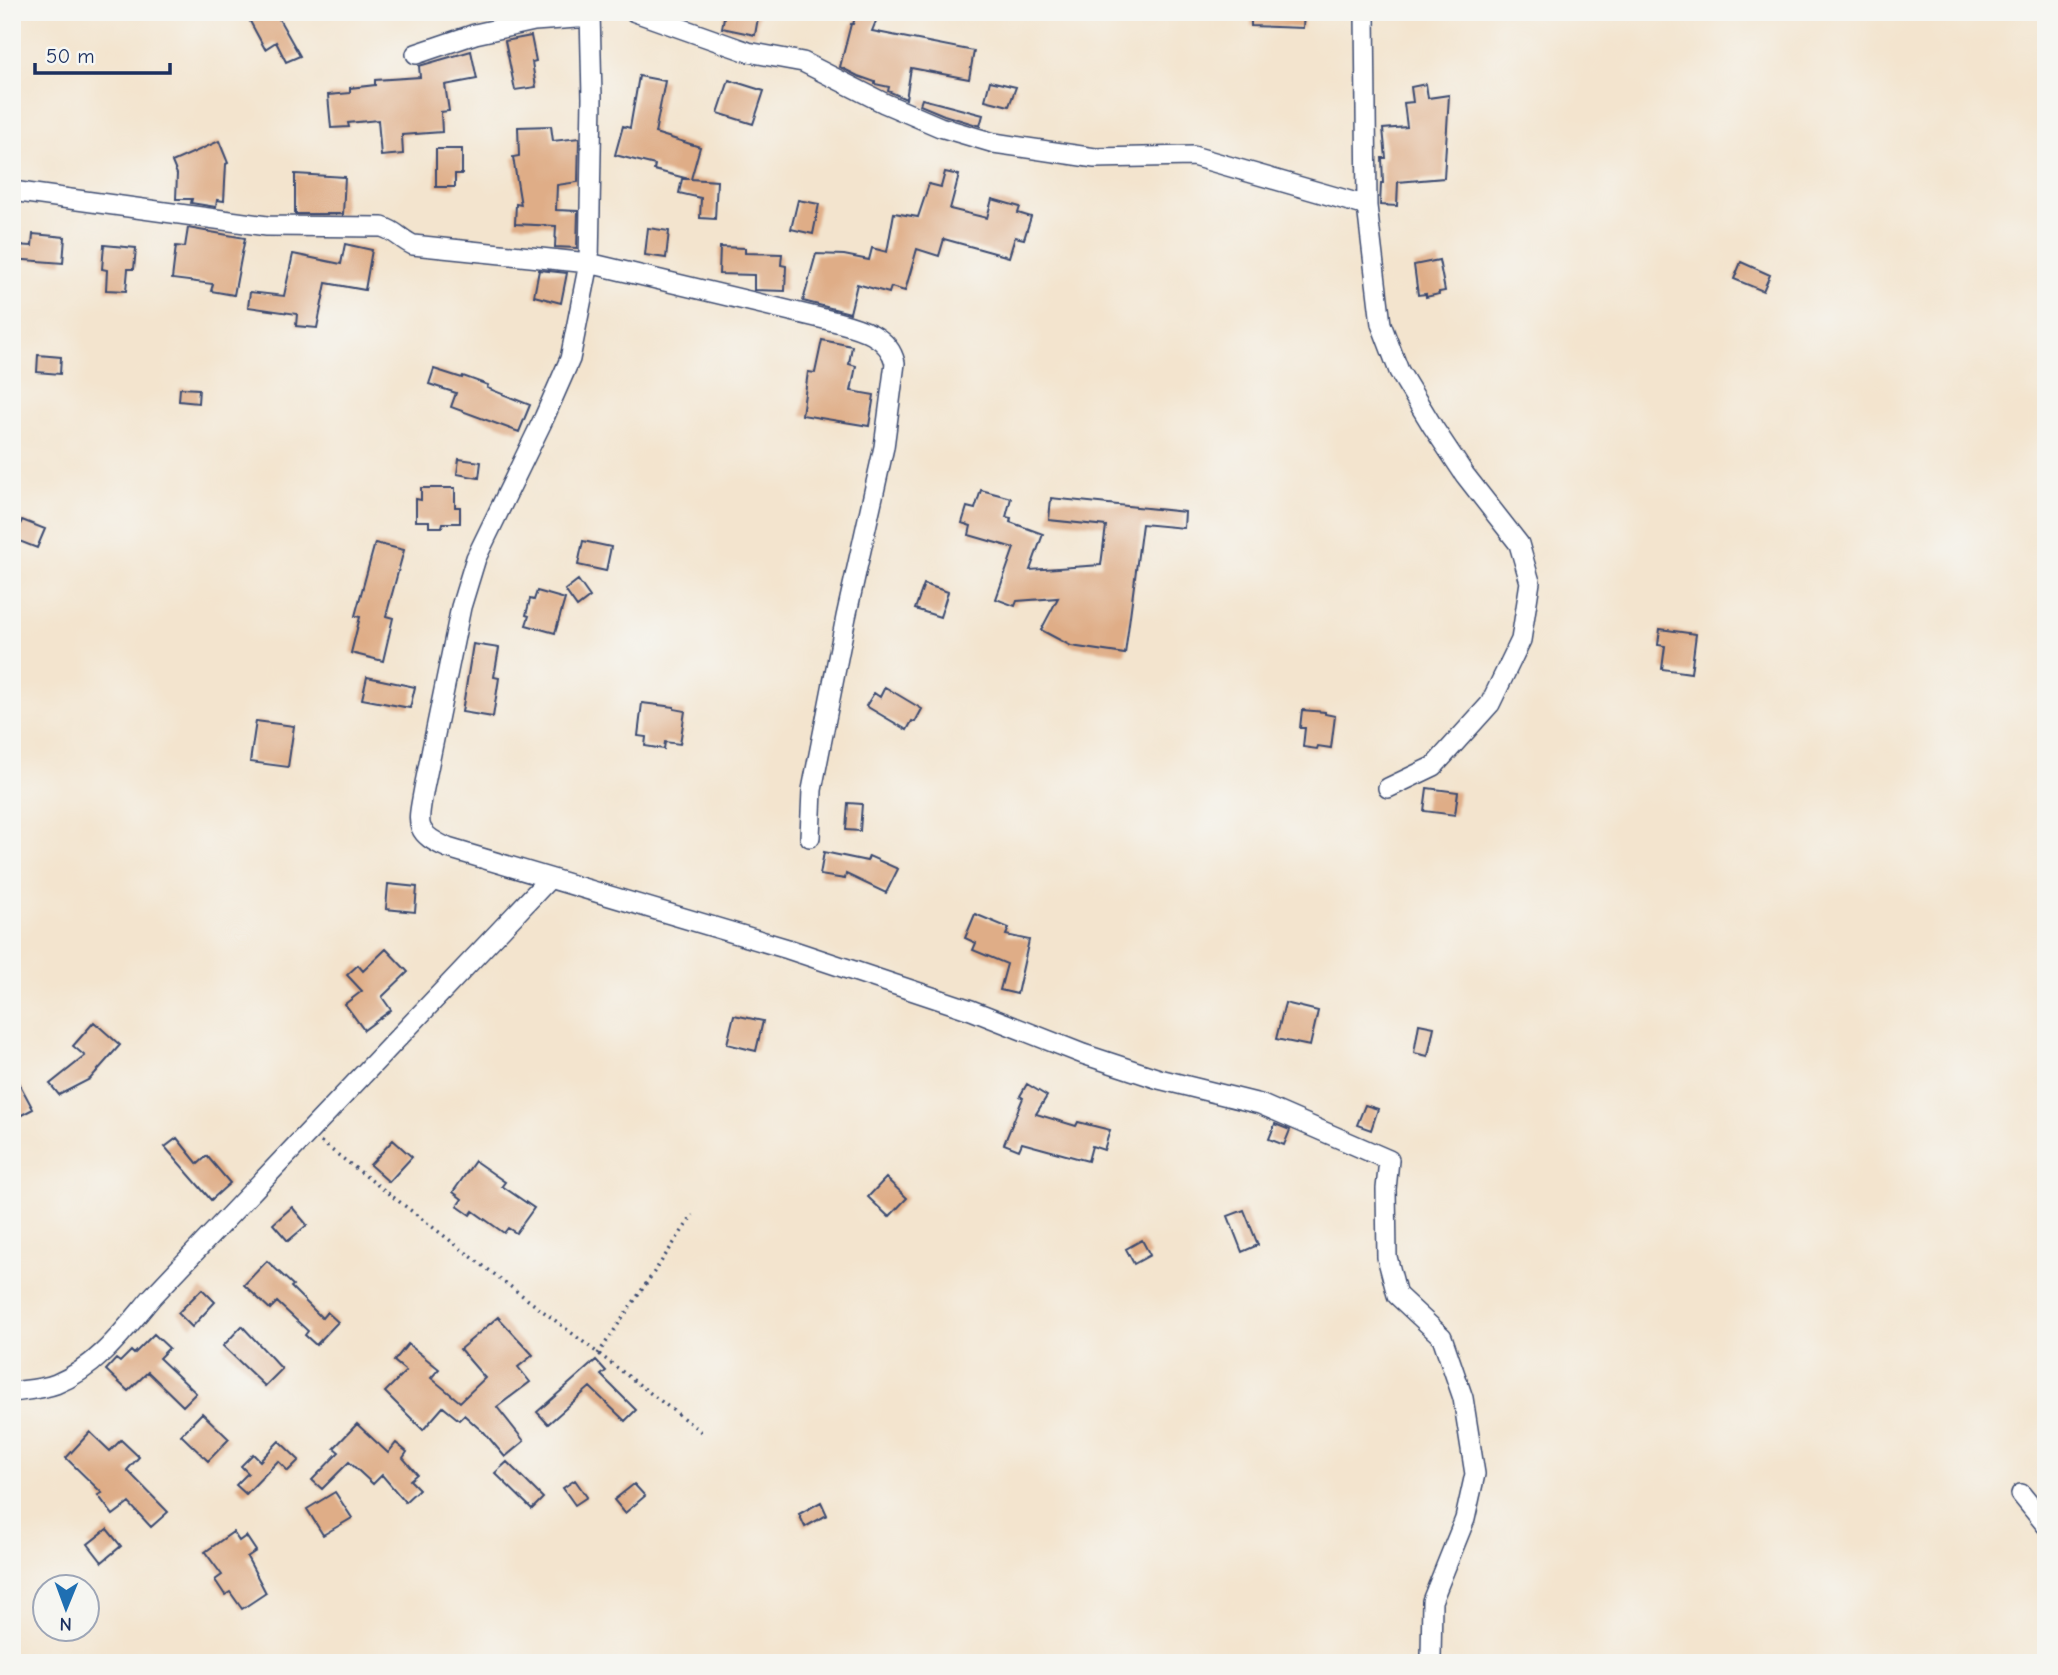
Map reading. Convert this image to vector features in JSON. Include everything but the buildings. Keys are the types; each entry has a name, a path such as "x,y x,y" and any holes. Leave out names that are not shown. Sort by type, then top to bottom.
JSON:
{"street":[{"path":"635,12 748,52 803,62 895,108 940,127 994,143 1095,158 1193,156 1367,206"},
{"path":"1365,12 1367,206 1381,324 1399,371 1465,475 1519,544 1530,582 1521,640 1490,705 1434,766 1388,788"},
{"path":"416,54 475,34 534,21 591,15 589,263 570,359 476,558 461,607 420,816 421,832 430,840 448,848 788,948 971,1010 1083,1054 1159,1079 1260,1104 1389,1160 1386,1189 1387,1257 1397,1295 1442,1337 1463,1398 1475,1474 1465,1518 1432,1601 1431,1657"},
{"path":"12,191 267,226 382,227 394,230 403,240 413,245 589,263 872,333 893,355 895,363 884,447 846,617 812,790 810,837"},
{"path":"12,1392 54,1385 77,1373 108,1349 153,1296 549,879"},
{"path":"2021,1494 2046,1525"}],"path":[{"path":"309,1132 704,1434"},
{"path":"598,1354 693,1216"}]}
